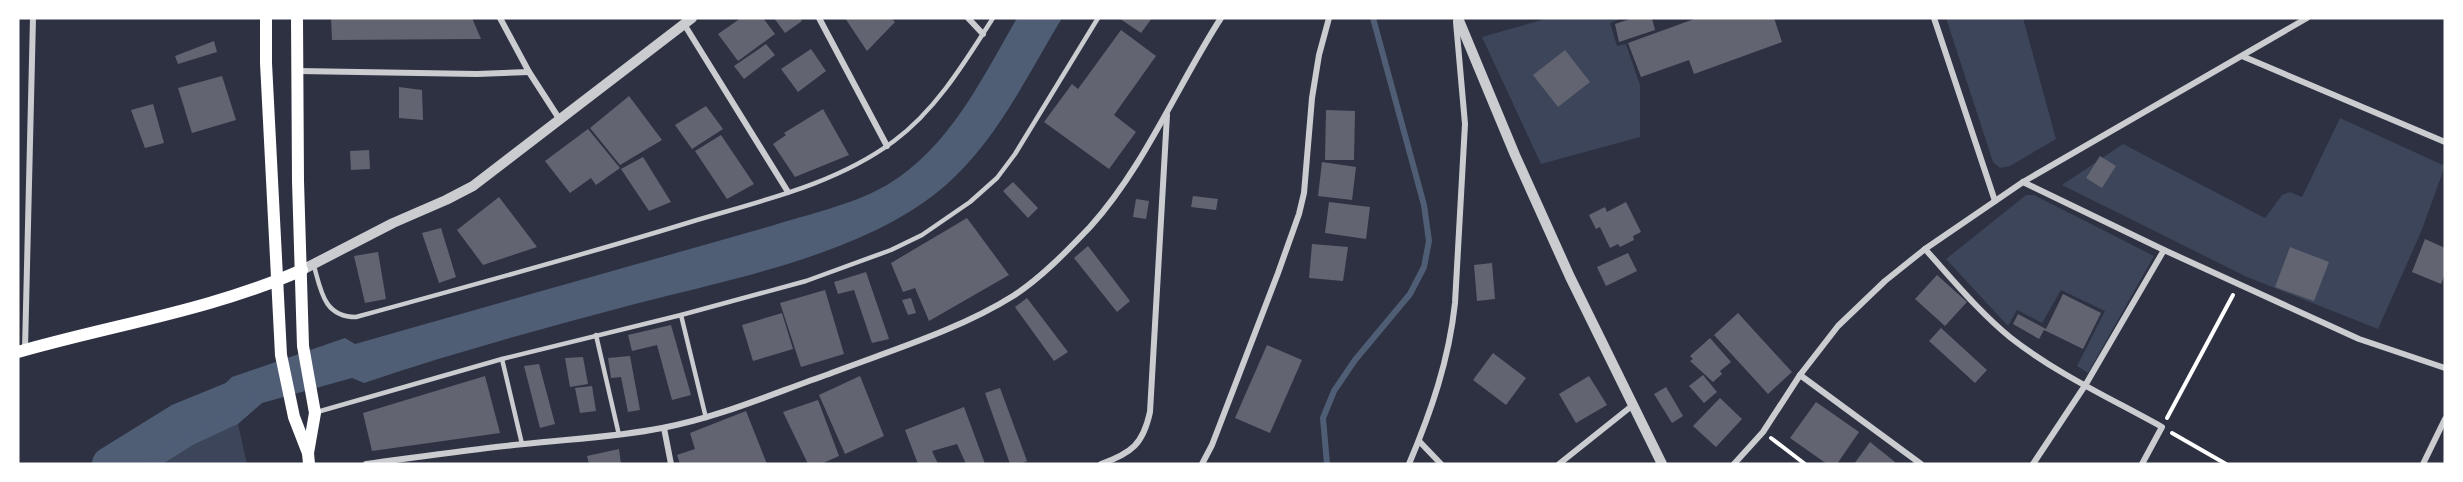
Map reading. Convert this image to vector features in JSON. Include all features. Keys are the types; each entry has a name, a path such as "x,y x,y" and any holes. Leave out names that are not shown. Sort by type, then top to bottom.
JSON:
{"main road":[{"path":"266,18 266,63 281,355 294,417 308,458"},
{"path":"297,18 298,180 308,267 303,346 315,412 308,458"},
{"path":"22,351 207,303 278,281 308,267"}],"street":[{"path":"22,351 33,18"},
{"path":"500,18 529,72 560,120"},
{"path":"819,18 887,146"},
{"path":"968,18 983,34"},
{"path":"366,464 522,444 619,435 706,418 885,353 961,322 1011,297 1028,286 1091,225 1131,170 1167,114 1195,60 1221,18"},
{"path":"1202,464 1212,444 1299,214 1304,192 1312,98 1319,55 1329,18"},
{"path":"1457,18 1570,277 1662,464"},
{"path":"1409,464 1441,378 1453,327 1465,124 1457,18"},
{"path":"1934,18 1995,201"},
{"path":"1734,464 1763,432 1800,375 1838,326 1884,281 1925,249 2023,182 2307,18"},
{"path":"308,267 393,223 473,186 688,21 788,192"},
{"path":"2242,56 2445,142"},
{"path":"299,71 477,74 529,72"},
{"path":"1101,464 1127,453 1138,444 1145,431 1150,412 1167,114"},
{"path":"2023,182 2238,285 2359,339 2445,368"},
{"path":"1925,249 1978,308 2012,338 2032,353 2162,427 2142,464"},
{"path":"2033,464 2086,384 2164,250"},
{"path":"1800,375 1921,464"},
{"path":"1559,464 1633,405"},
{"path":"2423,464 2445,420"},
{"path":"664,428 671,464"},
{"path":"1419,441 1441,464"}],"lane":[{"path":"308,267 327,306 340,315 356,317 626,242 788,192 832,176 887,146 930,107 993,18"},
{"path":"315,412 502,359 681,315 806,281 867,260 922,235 945,220 997,178 1015,154 1098,18"},
{"path":"681,315 706,418"},
{"path":"596,335 619,435"},
{"path":"502,359 522,444"}],"path":[{"path":"2226,464 2162,427 2238,285"},
{"path":"1763,432 1805,464"}],"shaded area":[{"path":"1017,18 1062,18 1010,106 981,148 946,185 914,209 878,229 798,261 756,273 533,332 364,383 352,378 262,403 238,424 193,445 163,464 108,464 180,426 232,377 345,338 355,344 771,226 845,204 874,192 909,169 929,152 946,132 977,88"},
{"path":"1549,18 1622,18 1610,23 1617,46 1626,44 1640,85 1640,137 1541,164 1482,37"},
{"path":"1946,18 2023,18 2056,139 2010,166 2000,168 1993,162"},
{"path":"2340,118 2445,166 2421,232 2378,329 2247,277 2062,185 2123,144 2265,218 2282,195 2290,192 2302,197"},
{"path":"2026,195 2034,195 2154,256 2088,373 2077,366 2105,311 2061,290 2042,323 2017,310 2008,326 1946,259"},
{"path":"238,424 247,464 163,464 193,445"}],"building":[{"path":"331,18 472,18 481,39 332,40"},
{"path":"741,18 763,18 775,34 738,61 718,34"},
{"path":"774,18 800,18 802,21 785,33"},
{"path":"845,18 891,18 895,22 867,51"},
{"path":"1119,18 1152,18 1141,33"},
{"path":"1633,18 1652,18 1655,30 1619,42 1615,24"},
{"path":"1697,18 1774,18 1782,42 1694,74 1689,60 1641,77 1628,43"},
{"path":"1121,30 1156,56 1114,115 1136,132 1109,169 1044,122 1072,84 1078,89"},
{"path":"214,41 217,52 178,64 175,56"},
{"path":"766,44 775,55 744,79 734,66"},
{"path":"811,49 826,71 798,92 781,69"},
{"path":"1565,50 1590,82 1558,107 1533,75"},
{"path":"222,76 236,120 192,133 178,88"},
{"path":"399,87 422,90 423,120 399,118"},
{"path":"629,96 662,140 620,165 590,128"},
{"path":"153,104 164,143 145,148 131,110"},
{"path":"706,106 723,129 692,149 675,125"},
{"path":"823,109 849,155 795,177 773,144 786,135 784,133"},
{"path":"1326,110 1355,111 1354,160 1325,160"},
{"path":"588,129 620,168 596,185 591,178 570,193 545,161"},
{"path":"721,135 754,184 727,199 695,151"},
{"path":"369,150 370,169 351,170 350,151"},
{"path":"2100,156 2116,166 2102,188 2086,178"},
{"path":"643,157 671,202 649,211 621,169"},
{"path":"1322,162 1356,167 1352,200 1318,196"},
{"path":"1013,182 1038,208 1028,218 1003,191"},
{"path":"1193,196 1218,199 1216,210 1191,207"},
{"path":"499,197 537,247 483,265 457,230"},
{"path":"1136,199 1149,201 1146,219 1133,217"},
{"path":"1329,202 1370,207 1366,239 1325,233"},
{"path":"1626,202 1641,232 1633,236 1634,240 1620,247 1618,244 1610,248 1600,227 1596,229 1589,215 1605,207 1607,212"},
{"path":"967,218 1009,275 929,321 915,288 903,292 891,263"},
{"path":"441,228 456,277 439,283 422,233"},
{"path":"2425,239 2445,248 2445,274 2441,284 2412,272"},
{"path":"1312,244 1348,247 1343,281 1309,278"},
{"path":"1088,246 1130,301 1117,312 1074,258"},
{"path":"2290,247 2329,262 2314,301 2275,287"},
{"path":"378,252 386,299 365,303 354,256"},
{"path":"1628,253 1637,271 1606,286 1597,267"},
{"path":"1492,263 1495,299 1477,301 1474,265"},
{"path":"866,272 889,339 872,343 854,290 838,294 834,282"},
{"path":"1937,275 1967,302 1945,326 1915,299"},
{"path":"825,290 844,354 801,367 780,303"},
{"path":"2063,294 2101,313 2083,349 2044,330 2039,339 2013,324 2018,314 2046,329"},
{"path":"911,298 916,313 908,315 902,300"},
{"path":"1027,298 1068,352 1054,361 1015,307"},
{"path":"782,313 793,349 753,361 742,325"},
{"path":"1738,313 1792,372 1768,394 1714,335"},
{"path":"671,325 691,395 672,400 657,345 632,351 628,335"},
{"path":"1941,328 1987,370 1975,383 1929,341"},
{"path":"1710,338 1731,362 1720,371 1722,374 1713,382 1690,361 1693,359 1690,356"},
{"path":"1267,345 1302,360 1270,433 1235,418"},
{"path":"1493,353 1526,378 1506,405 1473,380"},
{"path":"630,356 640,410 628,412 621,377 611,378 608,358"},
{"path":"583,357 588,384 570,387 565,358"},
{"path":"539,364 555,424 540,428 524,366"},
{"path":"1703,375 1717,392 1704,403 1689,386"},
{"path":"485,376 500,433 372,451 363,413"},
{"path":"860,376 884,436 845,454 819,395"},
{"path":"1589,376 1607,405 1576,423 1559,394"},
{"path":"592,386 596,411 580,413 575,388"},
{"path":"1666,387 1683,416 1672,423 1654,394"},
{"path":"1000,388 1027,461 1020,464 1010,464 985,393"},
{"path":"1720,398 1742,419 1716,447 1693,426"},
{"path":"818,400 839,456 821,464 808,464 783,412"},
{"path":"1816,402 1859,432 1837,464 1827,464 1790,438"},
{"path":"964,407 985,464 966,464 957,444 932,451 938,464 918,464 905,430"},
{"path":"746,411 767,464 680,464 677,455 695,449 690,433"},
{"path":"1870,442 1895,462 1894,464 1854,464"},
{"path":"619,449 621,464 589,464 587,456"}],"waterway":[{"path":"1327,464 1323,418 1334,391 1355,360 1410,294 1424,267 1429,241 1424,205 1373,18"},
{"path":"109,464 180,420 239,396"}]}
